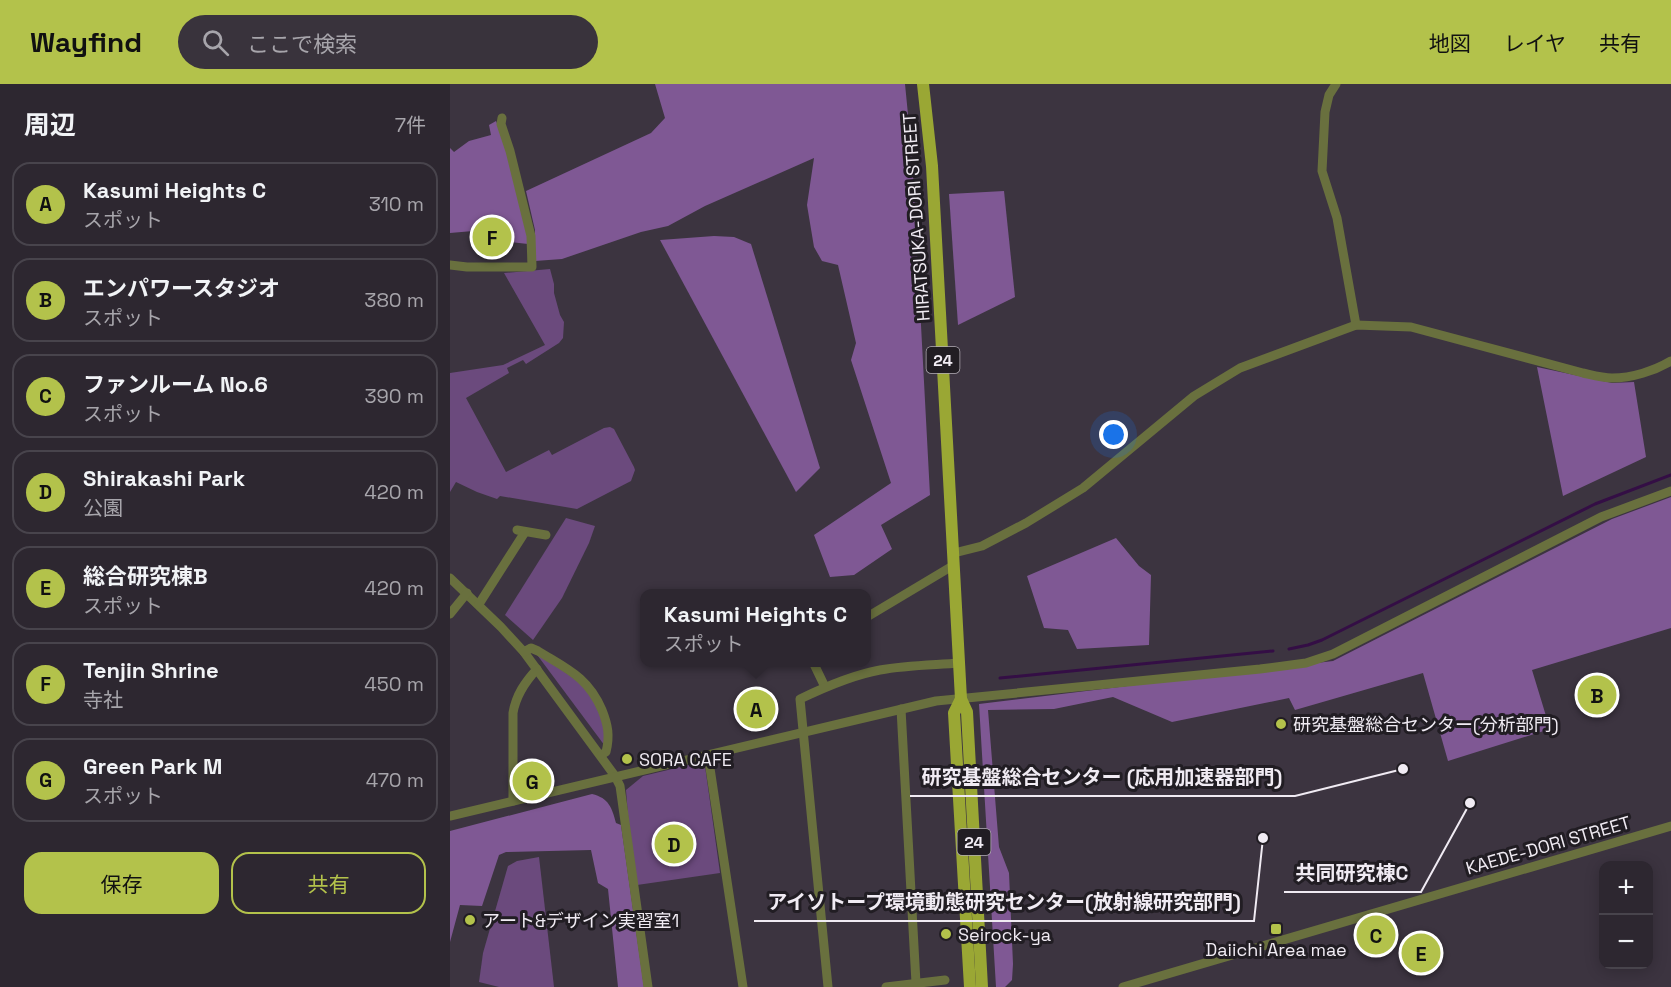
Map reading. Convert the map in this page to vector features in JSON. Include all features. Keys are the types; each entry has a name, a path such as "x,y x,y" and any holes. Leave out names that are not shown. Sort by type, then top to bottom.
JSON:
{"main road":[{"name":"HIRATSUKA-DORI STREET","path":"923,84 932,166 959,663"},
{"name":"24","path":"959,663 961,699 967,712 982,987"},
{"name":"24","path":"961,699 954,713 970,987"}],"street":[{"path":"1336,84 1329,95 1324,112 1322,171 1337,218 1356,325"},
{"path":"450,265 532,267 531,236 501,124 502,118"},
{"path":"871,614 954,559 1026,523 1083,488 1194,396 1239,368 1356,325 1412,327 1583,373 1611,378 1634,376 1661,367 1671,361"},
{"path":"450,816 936,701 1306,663 1334,654 1601,518 1671,491"},
{"path":"479,604 521,531 546,535"},
{"path":"450,578 479,604 524,652 601,755 620,786 648,987"},
{"path":"450,614 467,593"},
{"path":"524,652 531,648 538,651 583,680 596,696 608,728 609,740 606,752 601,755"},
{"path":"828,987 800,699 825,687 880,670 959,663"},
{"path":"815,667 825,687"},
{"path":"513,801 513,713 519,692 537,669"},
{"path":"901,709 916,983"},
{"path":"708,755 743,987"},
{"name":"KAEDE-DORI STREET","path":"1124,987 1671,826"},
{"path":"886,987 945,980"}],"shaded area":[{"path":"655,84 905,84 912,155 930,495 881,525 892,549 854,575 830,577 814,535 891,483 851,360 856,343 838,265 822,261 814,247 807,205 814,158 705,206 668,226 641,232 562,259 535,261 535,230 526,191 651,133 665,118"},
{"path":"496,121 502,135 527,229 528,244 510,242 501,250 492,253 479,246 497,243 496,229 450,233 450,148 454,152 469,141 491,135 489,125"},
{"path":"1004,191 1015,297 958,325 949,194"},
{"path":"714,236 734,237 751,244 820,468 796,492 660,240"},
{"path":"550,269 554,293 564,322 563,338 526,364 523,360 507,368 509,373 466,398 506,472 549,450 552,455 610,427 614,429 634,467 631,481 577,509 500,496 497,499 456,482 450,492 450,373 503,365 545,345 504,273"},
{"path":"1537,367 1612,383 1634,382 1646,457 1563,496"},
{"path":"1671,497 1671,628 1532,670 1550,729 1448,761 1423,673 1295,710 1289,698 1172,722 1113,697 1054,709 988,710 999,847 1009,873 1013,964 1012,980 1005,987 996,987 979,704 1333,661 1612,519"},
{"path":"566,518 595,526 562,598 533,640 505,615"},
{"path":"1116,538 1139,566 1151,575 1149,645 1077,649 1068,630 1044,628 1027,576"},
{"path":"535,652 587,687 606,728 605,746"},
{"path":"701,762 705,766 720,873 637,885 626,790 643,776"},
{"path":"592,794 606,801 616,823 621,825 644,987 618,987 608,889 598,883 591,850 506,852 499,855 482,906 460,905 450,942 450,831"},
{"path":"539,857 554,987 499,987 479,982 483,953 508,866 517,861"}],"waterway":[{"path":"1289,649 1322,640 1595,504 1671,475"},
{"path":"1000,678 1273,651"}],"place":[{"name":"Tenjin Shrine","path":"492,237"},
{"name":"エンパワースタジオ","path":"1597,695"},
{"name":"Kasumi Heights C","path":"756,709"},
{"name":"研究基盤総合センター(分析部門)","path":"1281,724"},
{"name":"SORA CAFE","path":"627,759"},
{"name":"研究基盤総合センター (応用加速器部門)","path":"1403,769"},
{"name":"Green Park M","path":"532,781"},
{"name":"共同研究棟C","path":"1470,803"},
{"name":"アイソトープ環境動態研究センター(放射線研究部門)","path":"1263,838"},
{"name":"Shirakashi Park","path":"674,844"},
{"name":"アート&デザイン実習室1","path":"470,920"},
{"name":"Daiichi Area mae","path":"1276,929"},
{"name":"Seirock-ya","path":"946,934"},
{"name":"ファンルーム No.6","path":"1376,935"},
{"name":"総合研究棟B","path":"1421,953"}]}
